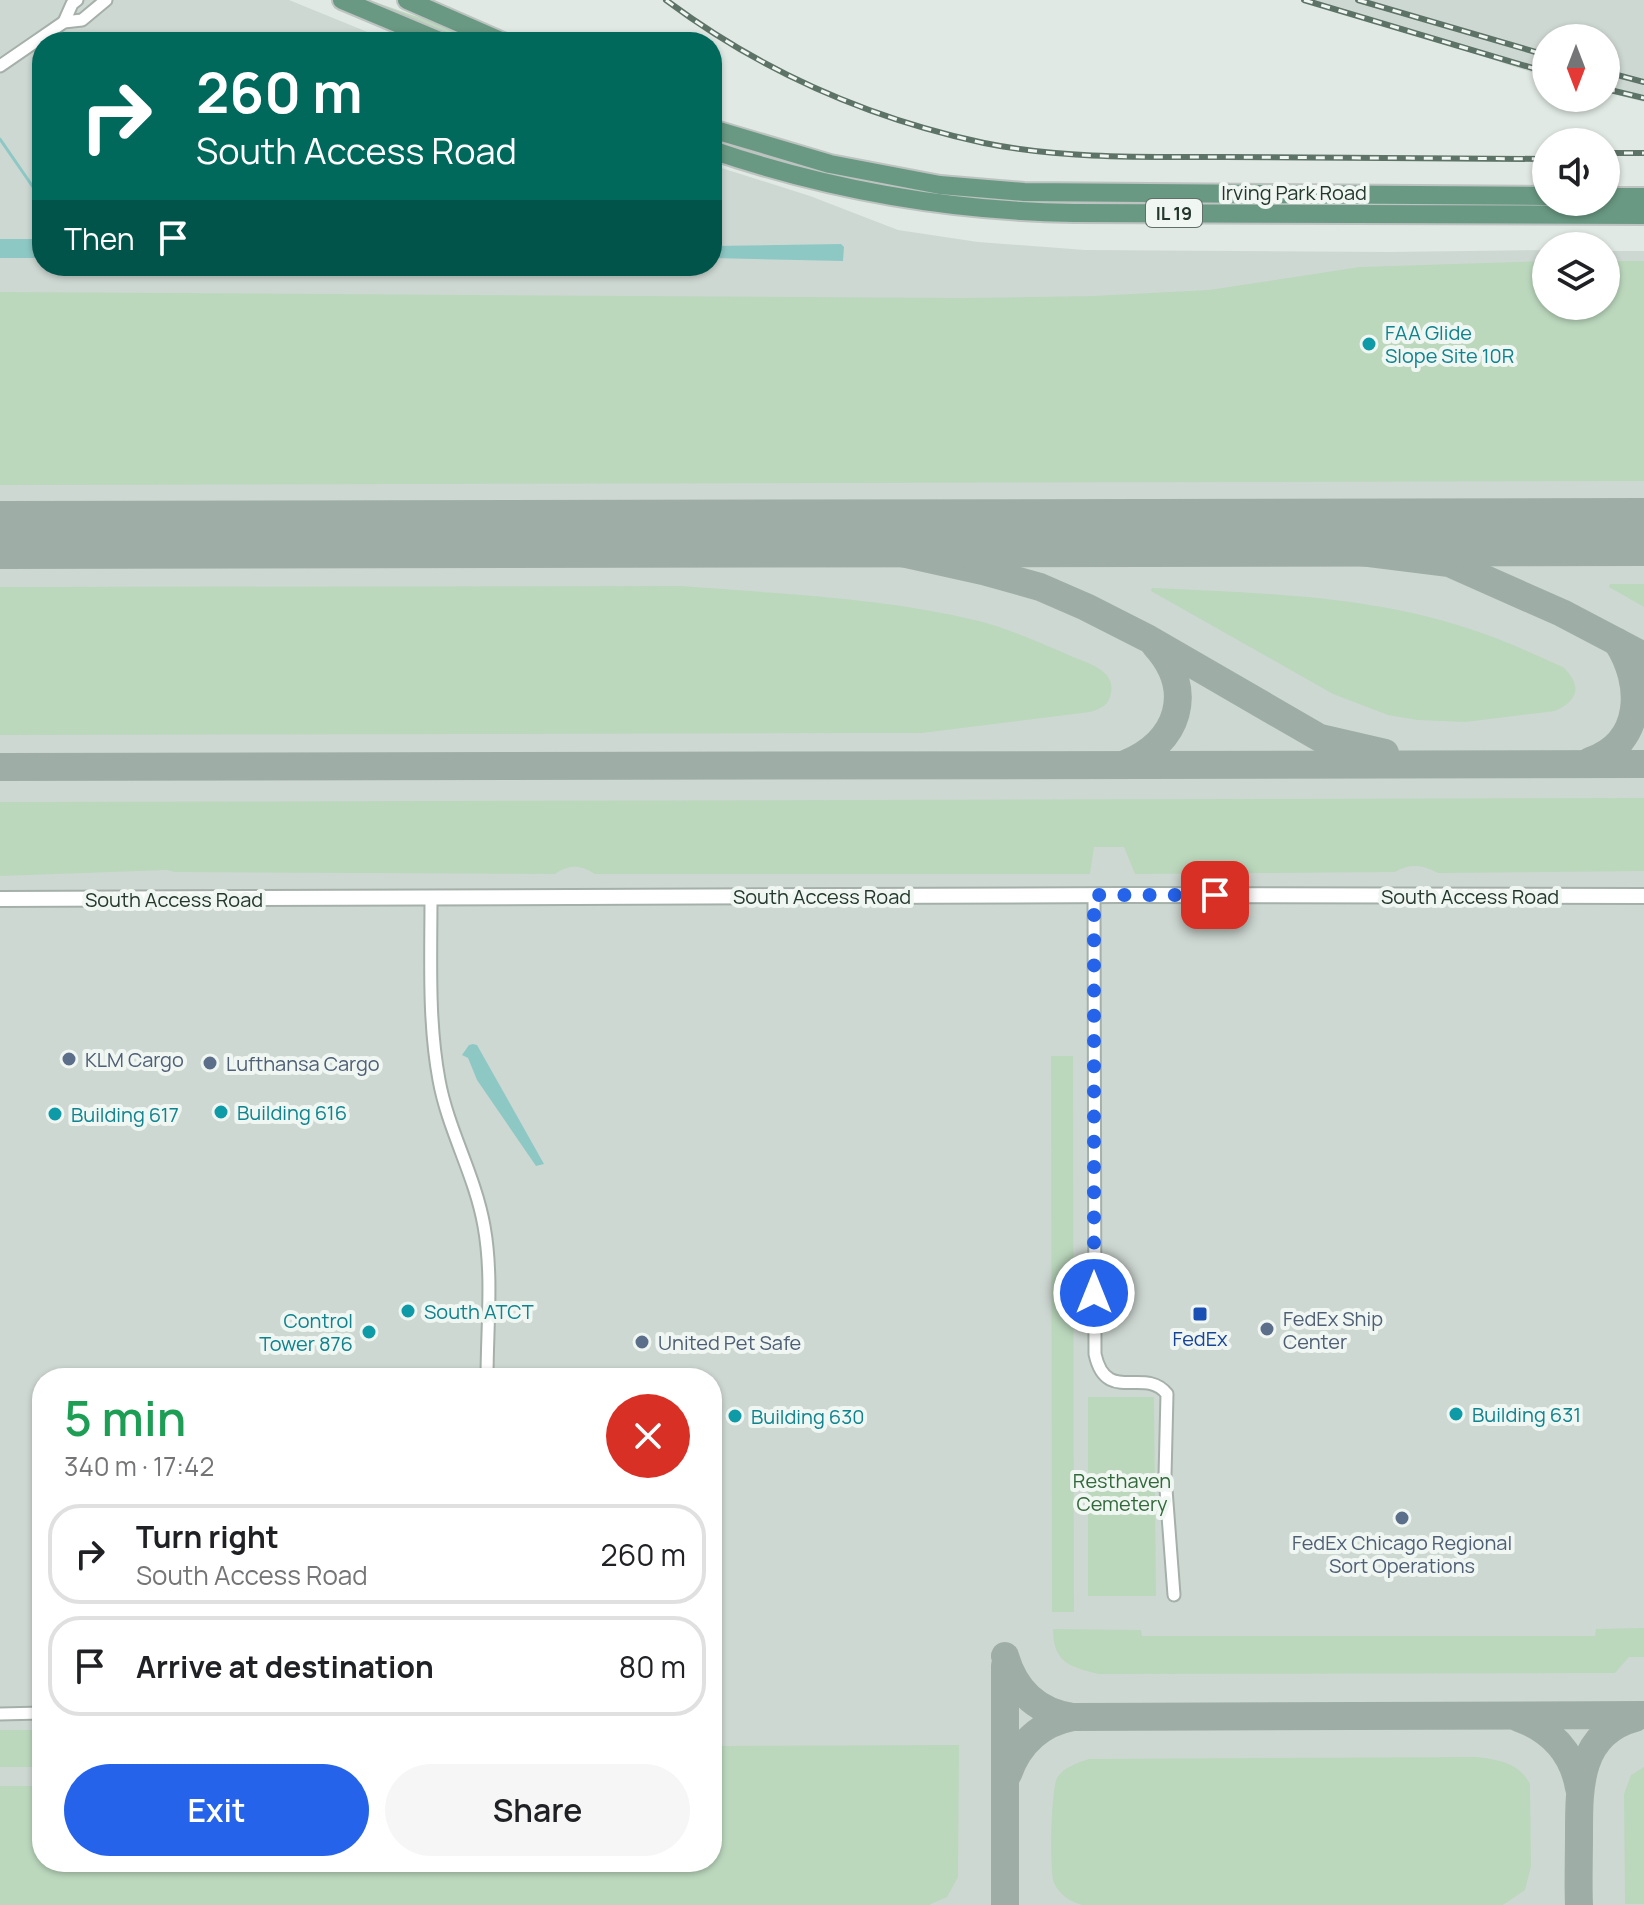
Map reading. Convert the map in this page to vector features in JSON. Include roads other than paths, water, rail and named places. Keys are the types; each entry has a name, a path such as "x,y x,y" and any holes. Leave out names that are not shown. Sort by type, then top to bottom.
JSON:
{"main road":[{"path":"342,0 418,32"},
{"path":"407,0 480,32"},
{"name":"Irving Park Road","path":"722,132 830,164 885,175 940,185 1024,192 1532,196"},
{"name":"Irving Park Road","path":"722,153 828,184 906,199 1000,210 1074,213 1644,215"},
{"path":"1620,197 1644,197"}],"street":[{"path":"64,22 77,0"},
{"path":"49,32 64,22 82,20 106,0"},
{"path":"0,66 32,44"},
{"path":"1094,895 1095,1354 1098,1368 1106,1378 1118,1383 1155,1384 1167,1394 1165,1476 1174,1595"},
{"name":"South Access Road","path":"0,899 1644,896"},
{"path":"431,897 433,1023 439,1080 446,1110 477,1194 488,1250 487,1368"},
{"path":"0,1714 32,1713"}],"water":[{"path":"0,239 32,239 32,258 0,258"},
{"path":"841,244 844,247 843,261 722,258 722,246"},
{"path":"473,1044 477,1045 544,1164 536,1166 477,1080 468,1058 462,1055"}],"waterway":[{"path":"0,139 32,185"}],"railway":[{"path":"666,0 712,32"},
{"path":"1304,0 1532,68"},
{"path":"1358,0 1532,51"},
{"path":"722,38 778,70 857,105 941,133 1014,148 1104,156 1532,159"},
{"path":"1620,76 1644,82"},
{"path":"1620,92 1644,98"},
{"path":"1620,153 1644,153"}],"place":[{"name":"FAA Glide Slope Site 10R","path":"1369,344"},
{"name":"KLM Cargo","path":"69,1059"},
{"name":"Lufthansa Cargo","path":"210,1063"},
{"name":"Building 616","path":"221,1112"},
{"name":"Building 617","path":"55,1114"},
{"name":"South ATCT","path":"408,1311"},
{"name":"FedEx","path":"1200,1314"},
{"name":"FedEx Ship Center","path":"1267,1329"},
{"name":"Control Tower 876","path":"369,1332"},
{"name":"United Pet Safe","path":"642,1342"},
{"name":"Building 631","path":"1456,1414"},
{"name":"Building 630","path":"735,1416"},
{"name":"FedEx Chicago Regional Sort Operations","path":"1402,1518"}],"park label":[{"name":"Resthaven Cemetery","path":"1122,1492"}]}
